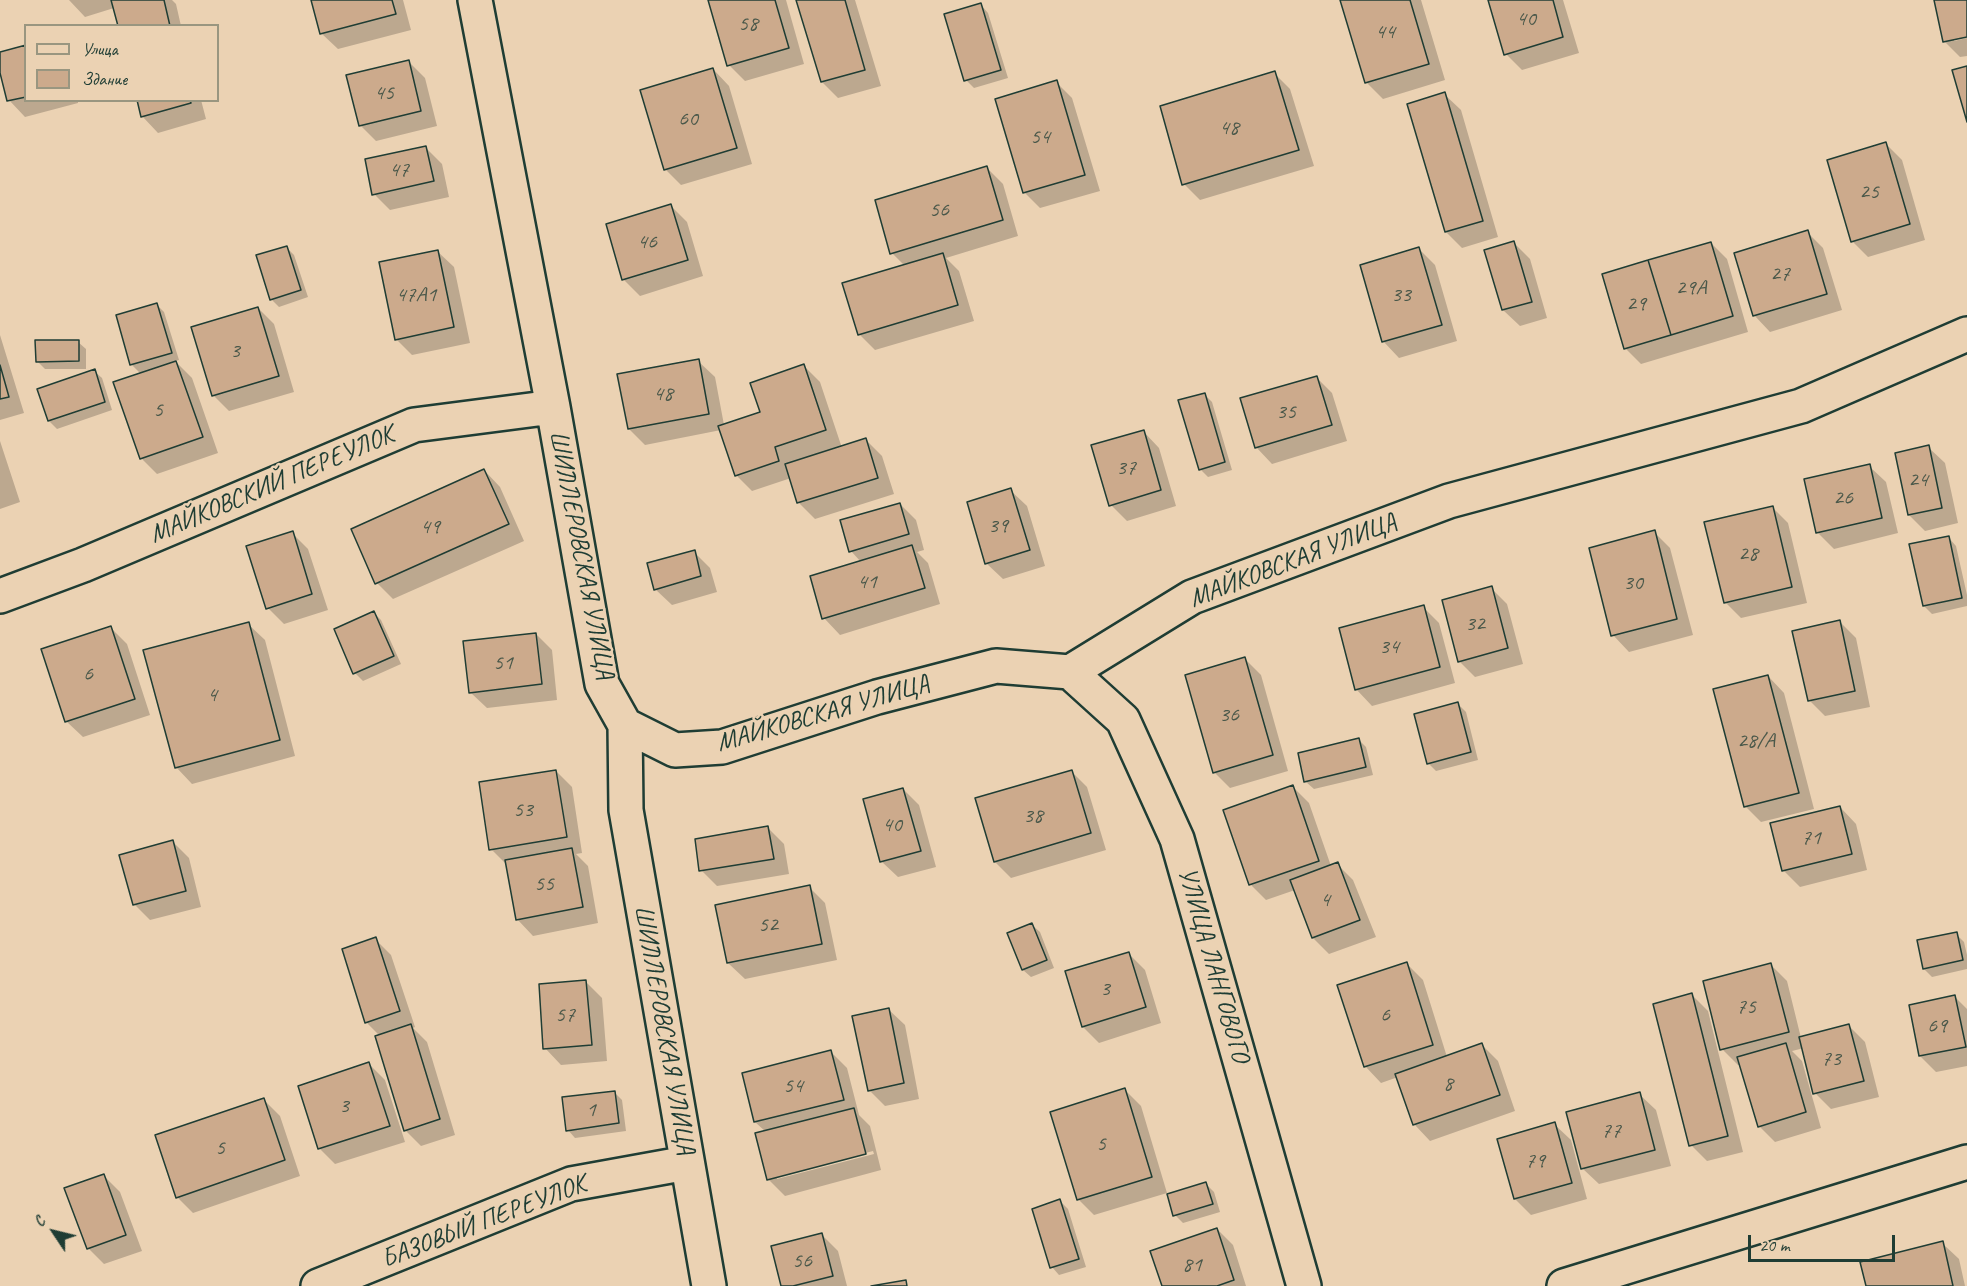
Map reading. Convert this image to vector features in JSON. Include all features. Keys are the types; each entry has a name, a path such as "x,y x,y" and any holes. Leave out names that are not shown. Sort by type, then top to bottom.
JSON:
{"street":[{"name":"ШИЛЛЕРОВСКАЯ УЛИЦА","path":"475,0 602,684 626,725 626,810 709,1286"},
{"name":"МАЙКОВСКАЯ УЛИЦА","path":"626,725 675,750 722,747 877,697 996,666 1070,672 1192,597 1226,584 1449,501 1801,406 1967,334"},
{"name":"МАЙКОВСКИЙ ПЕРЕУЛОК","path":"0,596 83,565 414,425 552,407"},
{"name":"УЛИЦА ЛАНГОВОГО","path":"1070,672 1123,720 1177,839 1304,1286"},
{"path":"1564,1286 1967,1162"},
{"name":"БАЗОВЫЙ ПЕРЕУЛОК","path":"318,1286 570,1184 687,1163"}],"building":[{"path":"111,0 164,0 170,24 117,24"},
{"path":"311,0 392,0 396,14 320,34"},
{"path":"708,0 775,0 789,48 727,66"},
{"path":"796,0 845,0 865,70 821,82"},
{"path":"1340,0 1410,0 1429,64 1365,83"},
{"path":"1488,0 1553,0 1563,37 1504,55"},
{"path":"1934,0 1967,0 1967,37 1943,42"},
{"path":"981,3 1001,70 964,81 944,14"},
{"path":"24,46 24,97 7,101 0,73 0,52"},
{"path":"409,60 421,111 359,126 346,75"},
{"path":"1967,66 1967,122 1952,70"},
{"path":"713,68 737,148 664,170 640,90"},
{"path":"1275,71 1299,150 1182,185 1160,106"},
{"path":"1057,80 1085,175 1023,193 995,99"},
{"path":"1445,92 1483,221 1445,232 1407,104"},
{"path":"137,102 191,103 141,117"},
{"path":"1886,142 1910,224 1851,242 1827,160"},
{"path":"426,146 434,181 372,195 365,159"},
{"path":"987,166 1003,220 890,254 875,200"},
{"path":"671,204 688,260 622,280 606,224"},
{"path":"1808,230 1827,294 1753,316 1734,253"},
{"path":"1514,241 1532,302 1502,310 1484,250"},
{"path":"1711,242 1733,316 1671,335 1648,260"},
{"path":"287,246 301,290 270,300 256,255"},
{"path":"1419,247 1442,325 1382,342 1360,265"},
{"path":"438,250 454,327 395,340 379,262"},
{"path":"943,253 958,305 858,335 842,283"},
{"path":"1648,260 1671,335 1624,349 1602,274"},
{"path":"157,303 172,353 130,365 116,315"},
{"path":"258,307 279,376 212,396 191,327"},
{"path":"35,340 79,340 79,361 36,362"},
{"path":"699,359 709,414 628,429 617,374"},
{"path":"176,361 203,437 140,459 113,382"},
{"path":"804,364 826,430 775,447 779,461 735,476 718,426 760,412 750,383"},
{"path":"0,365 9,397 0,399"},
{"path":"95,369 105,402 48,421 37,389"},
{"path":"1317,376 1332,425 1255,448 1240,398"},
{"path":"1205,393 1225,462 1199,470 1178,400"},
{"path":"1144,430 1161,490 1109,506 1091,445"},
{"path":"866,438 878,478 797,503 785,464"},
{"path":"1929,445 1942,508 1908,515 1895,453"},
{"path":"1870,464 1882,518 1816,533 1804,479"},
{"path":"484,469 509,524 375,584 351,529"},
{"path":"1011,488 1030,550 985,564 967,502"},
{"path":"900,503 909,534 849,552 840,520"},
{"path":"1773,506 1792,587 1724,603 1704,522"},
{"path":"1655,530 1677,619 1611,636 1589,548"},
{"path":"293,531 312,594 266,609 246,546"},
{"path":"1949,536 1962,598 1923,606 1909,544"},
{"path":"912,545 925,588 822,619 810,576"},
{"path":"695,550 701,576 654,590 647,563"},
{"path":"1492,586 1508,648 1458,662 1442,600"},
{"path":"1424,605 1440,667 1355,690 1339,628"},
{"path":"374,611 394,656 353,674 334,629"},
{"path":"1840,620 1855,691 1808,701 1792,631"},
{"path":"249,622 280,740 175,768 143,650"},
{"path":"111,626 135,699 65,722 41,649"},
{"path":"536,633 542,684 469,693 463,641"},
{"path":"1245,657 1273,755 1213,773 1185,675"},
{"path":"1768,675 1799,793 1744,807 1713,689"},
{"path":"1458,702 1471,752 1427,764 1414,714"},
{"path":"1359,738 1366,767 1304,782 1298,753"},
{"path":"556,770 567,837 489,850 479,782"},
{"path":"1072,770 1091,833 994,862 975,798"},
{"path":"1293,785 1319,861 1249,885 1223,810"},
{"path":"903,788 921,851 880,862 863,799"},
{"path":"1840,806 1852,854 1782,871 1770,823"},
{"path":"768,826 774,859 699,871 695,839"},
{"path":"173,840 186,891 133,905 119,855"},
{"path":"572,848 583,907 516,920 505,860"},
{"path":"1338,862 1360,920 1312,938 1290,880"},
{"path":"810,885 822,944 727,963 715,905"},
{"path":"1032,923 1047,960 1022,970 1007,933"},
{"path":"1957,932 1963,960 1923,969 1917,940"},
{"path":"376,937 400,1011 365,1023 342,949"},
{"path":"1129,952 1146,1007 1082,1027 1065,971"},
{"path":"1407,962 1433,1045 1364,1067 1337,985"},
{"path":"1771,963 1789,1032 1720,1050 1703,981"},
{"path":"586,980 592,1045 543,1049 539,984"},
{"path":"1692,993 1728,1136 1689,1146 1653,1004"},
{"path":"1955,995 1966,1047 1919,1056 1909,1005"},
{"path":"889,1008 904,1083 868,1091 852,1016"},
{"path":"411,1024 440,1119 404,1131 375,1036"},
{"path":"1849,1024 1864,1081 1813,1094 1799,1037"},
{"path":"1482,1043 1500,1095 1413,1125 1395,1074"},
{"path":"1786,1043 1806,1112 1758,1127 1737,1057"},
{"path":"831,1050 844,1100 754,1122 742,1073"},
{"path":"369,1062 390,1126 318,1149 298,1086"},
{"path":"1125,1088 1152,1177 1077,1200 1050,1112"},
{"path":"615,1091 619,1123 566,1131 562,1097"},
{"path":"1640,1092 1655,1150 1581,1169 1566,1112"},
{"path":"264,1098 285,1160 176,1198 155,1135"},
{"path":"854,1108 866,1154 767,1180 755,1133"},
{"path":"1555,1122 1572,1183 1514,1199 1497,1139"},
{"path":"104,1174 126,1235 87,1249 64,1188"},
{"path":"1206,1182 1213,1204 1173,1216 1167,1194"},
{"path":"1060,1199 1079,1259 1050,1268 1032,1209"},
{"path":"1217,1228 1234,1280 1217,1286 1162,1286 1150,1251"},
{"path":"822,1233 833,1276 793,1286 781,1286 771,1246"},
{"path":"1943,1241 1953,1286 1866,1286 1860,1262"},
{"path":"906,1280 907,1286 871,1286"}]}
